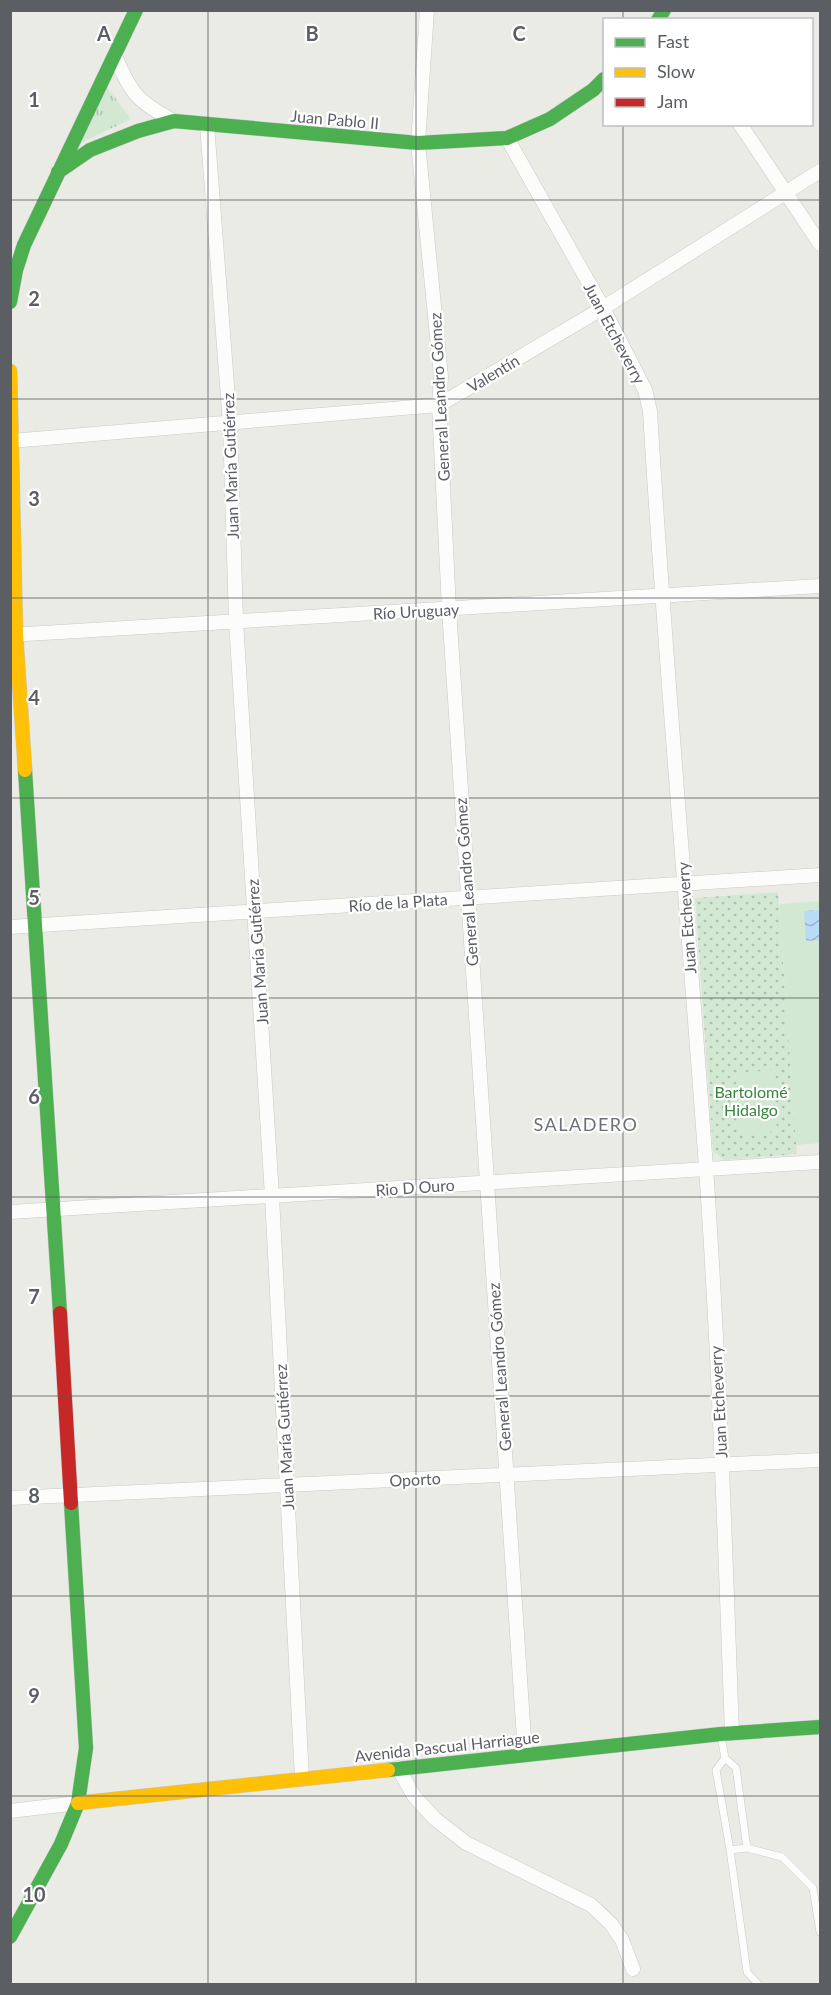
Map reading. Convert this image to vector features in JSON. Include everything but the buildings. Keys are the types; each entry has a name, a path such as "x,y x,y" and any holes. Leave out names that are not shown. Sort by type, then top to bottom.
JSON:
{"street":[{"path":"10,302 15,270 24,245 136,10"},
{"name":"General Leandro Gómez","path":"427,10 418,143 441,377 440,405 449,609 525,1754"},
{"path":"116,56 126,82 137,98 149,108 174,121"},
{"name":"Juan Pablo II","path":"58,172 90,150 138,131 174,121 418,143 507,138 550,119 603,80"},
{"name":"Juan María Gutiérrez","path":"207,125 230,424 236,621 272,1196 302,1779"},
{"path":"742,126 820,244"},
{"name":"Juan Etcheverry","path":"507,138 603,308 645,390 650,411 661,594 706,1169 722,1465 726,1733"},
{"name":"Valentín","path":"11,441 440,405 603,308 820,171"},
{"path":"10,371 13,635 36,926 86,1748 78,1803 61,1844 10,1936"},
{"name":"Río Uruguay","path":"13,635 820,586"},
{"name":"Río de la Plata","path":"10,927 820,875"},
{"name":"Rio D Ouro","path":"10,1212 820,1162"},
{"name":"Oporto","path":"10,1498 820,1460"},
{"name":"Avenida Pascual Harriague","path":"78,1803 726,1733 820,1726"},
{"path":"398,1768 414,1796 435,1818 466,1843 591,1905 611,1924 622,1940 633,1969"},
{"path":"10,1811 78,1803"}],"lane":[{"path":"726,1733 725,1758 716,1770 747,1972 759,1984"},
{"path":"725,1758 736,1767 747,1848"},
{"path":"730,1850 747,1848 782,1857 813,1888 820,1932"}],"green space":[{"path":"107,87 131,119 78,144"},
{"name":"Bartolomé Hidalgo","path":"778,892 797,1154 724,1160 713,1151 695,898"},
{"path":"820,901 820,1143 796,1145 779,904"},
{"path":"773,1070 777,1131 740,1135 735,1073"}],"water":[{"path":"820,910 820,940 806,941 804,911"}],"traffic: fast":[{"path":"10,302 16,270 24,245 136,10"},
{"path":"659,18 664,10"},
{"path":"58,172 90,150 138,131 174,121 418,143 507,138 550,119 593,90 603,80"},
{"path":"25,770 60,1313"},
{"path":"10,1937 61,1844 78,1803 86,1748 71,1503"},
{"path":"388,1770 721,1734 820,1727"}],"traffic: slow":[{"path":"10,371 16,635 25,770"},
{"path":"78,1803 388,1770"}],"traffic: jam":[{"path":"60,1313 71,1503"}],"district":[{"name":"SALADERO","path":"586,1124"}]}
